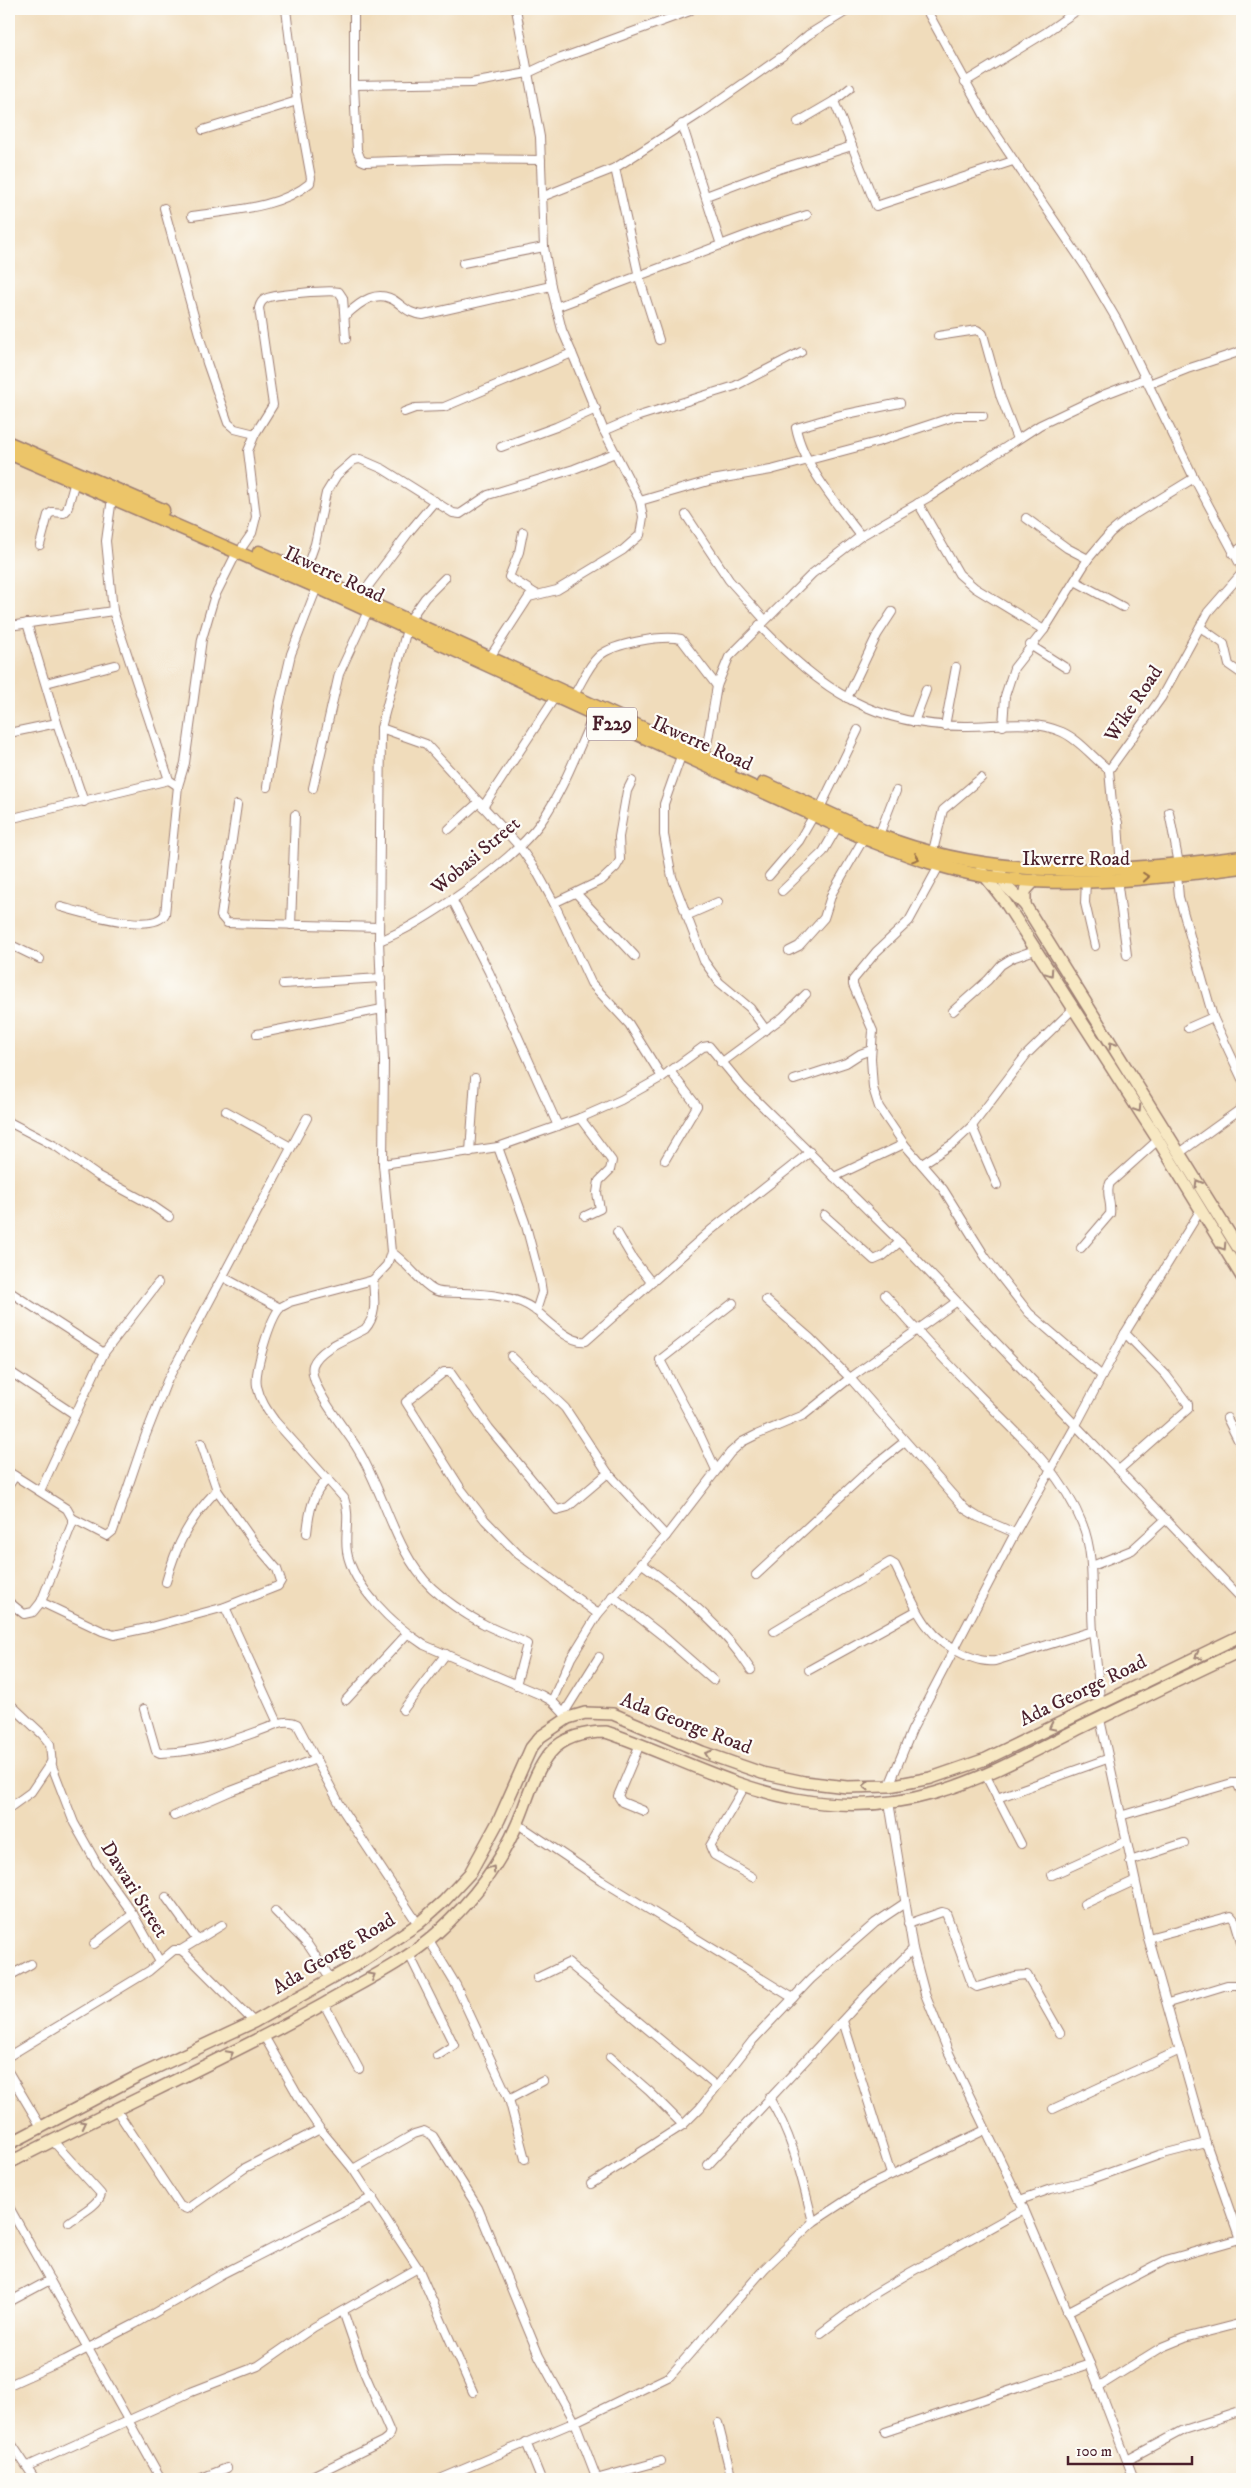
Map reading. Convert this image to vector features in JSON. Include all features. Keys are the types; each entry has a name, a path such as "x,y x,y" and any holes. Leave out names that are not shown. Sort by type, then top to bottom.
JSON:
{"main road":[{"name":"Ikwerre Road","path":"9,443 240,549 368,611 408,624"},
{"name":"Ikwerre Road","path":"9,453 112,498 240,549 305,572 360,597 408,624 460,647 594,716 681,756 817,812 879,835 977,863 1004,877 1025,870 1119,874"},
{"name":"Ikwerre Road","path":"460,647 490,657 574,695 817,812 838,826 864,838 939,866 984,876 1035,880 1086,880 1119,874 1242,866"},
{"path":"977,863 984,876 1005,902 1158,1140 1242,1277"},
{"path":"1004,877 1025,870"},
{"path":"1004,877 1005,902"},
{"path":"1004,877 1024,905 1181,1152 1242,1254"},
{"path":"1024,905 1025,891 1035,880"},
{"name":"Ada George Road","path":"9,2144 136,2077 254,2022 397,1940 418,1924 444,1901 470,1873 499,1820 531,1748 566,1716 585,1713 613,1714 702,1752 771,1774 847,1787 890,1786 931,1778 986,1759 1242,1634"},
{"name":"Ada George Road","path":"9,2163 115,2108 264,2036 324,2004 430,1940 478,1890 518,1824 543,1763 551,1751 563,1742 592,1732 606,1732 745,1786 796,1799 858,1805 890,1802 932,1795 986,1776 1242,1650"}],"street":[{"path":"192,216 275,201 310,183 310,171 298,101 286,9"},
{"path":"354,9 354,85 357,150 361,160 366,162 541,160"},
{"path":"490,657 524,603 536,594 557,590 633,542 640,535 642,528 640,501 604,431 572,353 556,307 544,247 544,196 540,137 516,9"},
{"path":"544,196 615,168 784,55 808,35 850,9"},
{"path":"926,9 965,82 1013,162 1087,269 1148,381 1194,478 1242,568"},
{"path":"965,82 1045,33 1079,9"},
{"path":"354,85 471,83 528,73 556,60 684,11"},
{"path":"798,122 834,101 850,88"},
{"path":"203,130 298,101"},
{"path":"834,101 876,206 1013,162"},
{"path":"682,124 721,245"},
{"path":"706,196 770,172 852,146"},
{"path":"615,168 639,277 659,340"},
{"path":"164,208 207,363 228,423 235,429 255,434"},
{"path":"556,307 807,215"},
{"path":"463,264 544,247"},
{"path":"345,316 363,300 370,297 391,299 413,314 423,315 551,286"},
{"path":"61,907 113,920 146,923 163,918 168,902 178,786 185,763 202,639 214,598 240,549 252,533 256,517 248,451 255,434 273,406 274,397 260,303 268,297 335,291 342,295 346,339"},
{"path":"938,336 977,330 983,334 1000,395 1017,439"},
{"path":"705,757 716,686 729,657 813,573 862,536 918,503 1017,439 1071,409 1148,381 1242,351"},
{"path":"604,431 654,411 755,378 801,352"},
{"path":"404,412 415,408 444,407 572,353"},
{"path":"862,536 836,505 809,459 796,428 900,403"},
{"path":"500,447 556,428 596,409"},
{"path":"640,501 712,480 771,470 876,442 956,416 983,416"},
{"path":"305,572 319,528 326,493 337,475 354,460 360,460 383,469 453,513 460,514 488,495 574,469 615,453"},
{"path":"1003,726 1008,681 1014,668 1030,645 1044,630 1088,559 1110,533 1127,519 1194,478"},
{"path":"40,545 48,515 52,512 64,513 67,510 74,482"},
{"path":"112,498 106,541 113,611 169,780 178,786"},
{"path":"360,597 435,501"},
{"path":"918,503 959,574 975,588 1044,630"},
{"path":"686,514 729,580 762,623 803,667 847,698 865,708 914,722 946,726 1022,724 1062,732 1109,770"},
{"path":"1026,518 1067,548 1088,559"},
{"path":"523,532 519,552 509,577 536,594"},
{"path":"1233,554 1242,547"},
{"name":"Wike Road","path":"1126,955 1119,874 1118,823 1112,803 1109,770 1161,698 1208,612 1242,572"},
{"path":"445,578 425,598 408,624 381,728 379,941 382,1009 383,1164 390,1252 387,1265 373,1280 290,1302 280,1308 261,1354 256,1375 260,1395 265,1407 292,1442 344,1498 348,1509 347,1551 351,1565 371,1596 407,1634 424,1645 552,1701 566,1716 599,1657"},
{"path":"1075,581 1123,607"},
{"path":"266,787 279,706 290,654 316,586"},
{"path":"9,626 113,611"},
{"path":"313,788 339,674 368,611"},
{"path":"847,698 877,635 892,612"},
{"path":"27,623 57,723 84,802"},
{"path":"1200,627 1224,644 1229,666 1242,674"},
{"path":"574,695 600,655 625,644 664,637 681,639 716,686"},
{"path":"1030,645 1066,668"},
{"path":"46,683 115,665"},
{"path":"946,726 956,667"},
{"path":"914,722 926,690"},
{"path":"449,829 481,805 555,697"},
{"name":"Wobasi Street","path":"379,941 400,933 452,899 519,846 541,822 569,774 594,716"},
{"path":"9,733 57,723"},
{"path":"381,728 426,744 519,846 537,872 554,903 591,983 629,1024 662,1077"},
{"path":"768,876 799,841 817,812 858,730"},
{"path":"681,756 666,796 663,820 666,850 672,877 704,961 712,974 750,1008 766,1030"},
{"path":"933,851 943,810 981,778"},
{"path":"9,820 169,780"},
{"path":"554,903 602,880 616,867 620,860 619,837 627,791 632,781"},
{"path":"879,835 896,791"},
{"path":"237,805 221,916 223,920 227,923 379,927"},
{"path":"1169,812 1178,869 1179,897 1212,1017 1242,1079"},
{"path":"291,925 295,815"},
{"path":"782,891 823,852 838,826"},
{"path":"789,951 799,946 824,918 832,893 864,838"},
{"path":"939,866 909,921 876,952 853,980 853,985 873,1031 871,1050 873,1088 879,1107 904,1144 944,1189 986,1258 1029,1313 1102,1376"},
{"path":"1086,880 1085,903 1095,946"},
{"path":"576,893 635,956"},
{"path":"452,899 489,972 558,1126"},
{"path":"686,916 718,902"},
{"path":"9,944 40,959"},
{"path":"954,1011 988,980 1001,965 1012,958 1035,950"},
{"path":"283,984 381,978"},
{"path":"721,1063 766,1030 799,1003 806,994"},
{"path":"257,1034 382,1009"},
{"path":"922,1164 954,1143 972,1126 1026,1055 1073,1009"},
{"path":"1188,1028 1212,1017"},
{"path":"383,1164 498,1147 580,1118 621,1100 662,1077 706,1045 721,1063 834,1178 900,1242 1242,1599"},
{"path":"794,1080 846,1063 860,1054 871,1050"},
{"path":"1234,1061 1242,1056"},
{"path":"665,1160 697,1106 670,1071"},
{"path":"470,1152 474,1078"},
{"path":"1181,1152 1242,1108"},
{"path":"226,1111 291,1147"},
{"path":"9,1485 12,1474 67,1509 72,1518 107,1536 113,1531 145,1437 167,1381 307,1118"},
{"path":"580,1118 612,1161 610,1170 598,1181 597,1193 600,1209 585,1216"},
{"path":"9,1122 57,1147 98,1176 150,1204 169,1217"},
{"path":"972,1126 997,1185"},
{"path":"1081,1248 1110,1214 1111,1208 1108,1192 1110,1183 1158,1140"},
{"path":"834,1178 904,1144"},
{"path":"498,1147 525,1221 540,1279 542,1292 536,1311"},
{"path":"390,1252 401,1259 434,1290 504,1297 520,1302 536,1311 548,1323 582,1342 608,1324 651,1282 742,1204 810,1152"},
{"path":"890,1786 912,1730 1015,1533 1125,1333 1200,1211"},
{"path":"824,1215 874,1260 883,1256 900,1242"},
{"path":"617,1232 651,1282"},
{"path":"223,1276 280,1308"},
{"path":"373,1280 375,1304 370,1324 366,1329 330,1348 318,1359 313,1369 315,1383 362,1456 402,1544 419,1573 432,1588 463,1612 527,1644 516,1685"},
{"path":"40,1491 74,1414 104,1353 158,1283"},
{"path":"10,1292 104,1353"},
{"path":"885,1295 916,1331 1051,1469 1070,1499 1083,1524 1092,1566 1093,1631 1099,1668 1100,1703"},
{"path":"766,1300 810,1338 850,1378 904,1442 965,1508 978,1517 1015,1533"},
{"path":"552,1701 579,1643 598,1614 666,1536 716,1470 742,1442 804,1416 850,1378 956,1302"},
{"path":"716,1470 660,1360 661,1357 734,1303"},
{"path":"1119,1470 1188,1409 1188,1404 1166,1375 1125,1333"},
{"path":"511,1356 566,1408 608,1473 666,1536"},
{"path":"9,1371 74,1414"},
{"path":"598,1614 518,1554 490,1527 461,1489 406,1402 444,1372 450,1372 489,1428 557,1510 568,1508 608,1473"},
{"path":"1228,1418 1242,1448"},
{"path":"756,1575 869,1470 904,1442"},
{"path":"41,1602 114,1635 224,1607 278,1586 281,1581 277,1569 253,1541 216,1490 201,1443"},
{"path":"307,1533 313,1500 320,1486 328,1479"},
{"path":"166,1582 174,1552 188,1526 216,1490"},
{"path":"9,1602 24,1614 33,1612 41,1602 72,1518"},
{"path":"1092,1566 1132,1550 1166,1518"},
{"path":"774,1631 890,1562 895,1565 916,1611 939,1641 954,1650 986,1662 1093,1631"},
{"path":"641,1563 690,1601 738,1651 751,1670"},
{"path":"612,1596 657,1630 713,1680"},
{"path":"224,1607 278,1723"},
{"path":"809,1670 916,1611"},
{"path":"346,1700 407,1634"},
{"path":"403,1710 446,1654"},
{"name":"Dawari Street","path":"9,1703 50,1744 52,1761 74,1822 97,1864 133,1914 160,1962 174,1950 181,1950 254,2022"},
{"path":"144,1709 156,1751 160,1753 195,1752 278,1723 292,1721 297,1724 344,1812 418,1924"},
{"path":"1067,2312 1166,2260 1241,2242 1206,2143 1168,2003 1148,1938 1107,1760 1100,1719"},
{"path":"640,1744 618,1796 622,1802 644,1811"},
{"path":"174,1816 231,1791 316,1759"},
{"path":"997,1798 1107,1760"},
{"path":"9,1808 31,1792 52,1761"},
{"path":"986,1776 1021,1844"},
{"path":"1120,1816 1232,1783 1237,1784 1242,1793"},
{"path":"745,1786 710,1846 714,1855 752,1877"},
{"path":"890,1802 908,1924 925,1994 985,2130 1024,2208 1090,2364 1134,2479"},
{"path":"518,1824 601,1880 793,1998"},
{"path":"1052,1876 1126,1842"},
{"path":"1130,1861 1184,1843"},
{"path":"1084,1904 1134,1881"},
{"path":"166,1897 197,1940"},
{"path":"591,2184 682,2125 700,2108 748,2046 793,1998 860,1936 905,1903"},
{"path":"276,1912 308,1945 331,1979"},
{"path":"908,1924 942,1912 946,1913 974,1987 1027,1975 1060,2034"},
{"path":"94,1944 133,1914"},
{"path":"1148,1938 1231,1916 1235,1921 1242,1945"},
{"path":"181,1950 222,1924"},
{"path":"430,1940 456,1984 509,2099 525,2159"},
{"path":"708,2165 890,1969 913,1949"},
{"path":"408,1954 454,2045 437,2056"},
{"path":"9,2056 149,1971 160,1962"},
{"path":"537,1978 568,1963 716,2086"},
{"path":"9,1976 31,1964"},
{"path":"1168,2003 1227,1984 1239,1985 1242,1990"},
{"path":"324,2004 359,2069"},
{"path":"843,2021 890,2174"},
{"path":"264,2036 301,2101 320,2129 373,2197 418,2268 473,2392"},
{"path":"1053,2110 1180,2050"},
{"path":"610,2057 649,2091 682,2125"},
{"path":"9,2073 41,2127"},
{"path":"509,2099 543,2081"},
{"path":"770,2098 782,2118 792,2143 813,2222"},
{"path":"115,2108 180,2206 187,2209 245,2168 320,2129"},
{"path":"440,2479 575,2422 670,2376 765,2268 813,2222 890,2174 950,2149 985,2130"},
{"path":"353,2169 414,2134 424,2131 433,2136 478,2208 539,2356 575,2422 596,2479 661,2460"},
{"path":"52,2140 101,2194 100,2198 69,2222"},
{"path":"1020,2200 1051,2188 1089,2180 1159,2155 1206,2143"},
{"path":"9,2385 89,2348 222,2274 373,2197"},
{"path":"9,2207 161,2479"},
{"path":"821,2333 869,2297 1024,2208"},
{"path":"28,2466 191,2392 258,2366 314,2327 418,2268"},
{"path":"9,2302 50,2280"},
{"path":"306,2479 383,2442 390,2432 364,2372 343,2311"},
{"path":"1098,2387 1162,2347 1184,2338 1242,2323"},
{"path":"885,2432 1090,2364"},
{"path":"1127,2460 1184,2430 1242,2411"},
{"path":"718,2423 732,2479"},
{"path":"9,2440 35,2479"},
{"path":"526,2442 541,2479"},
{"path":"199,2479 227,2468"}]}
